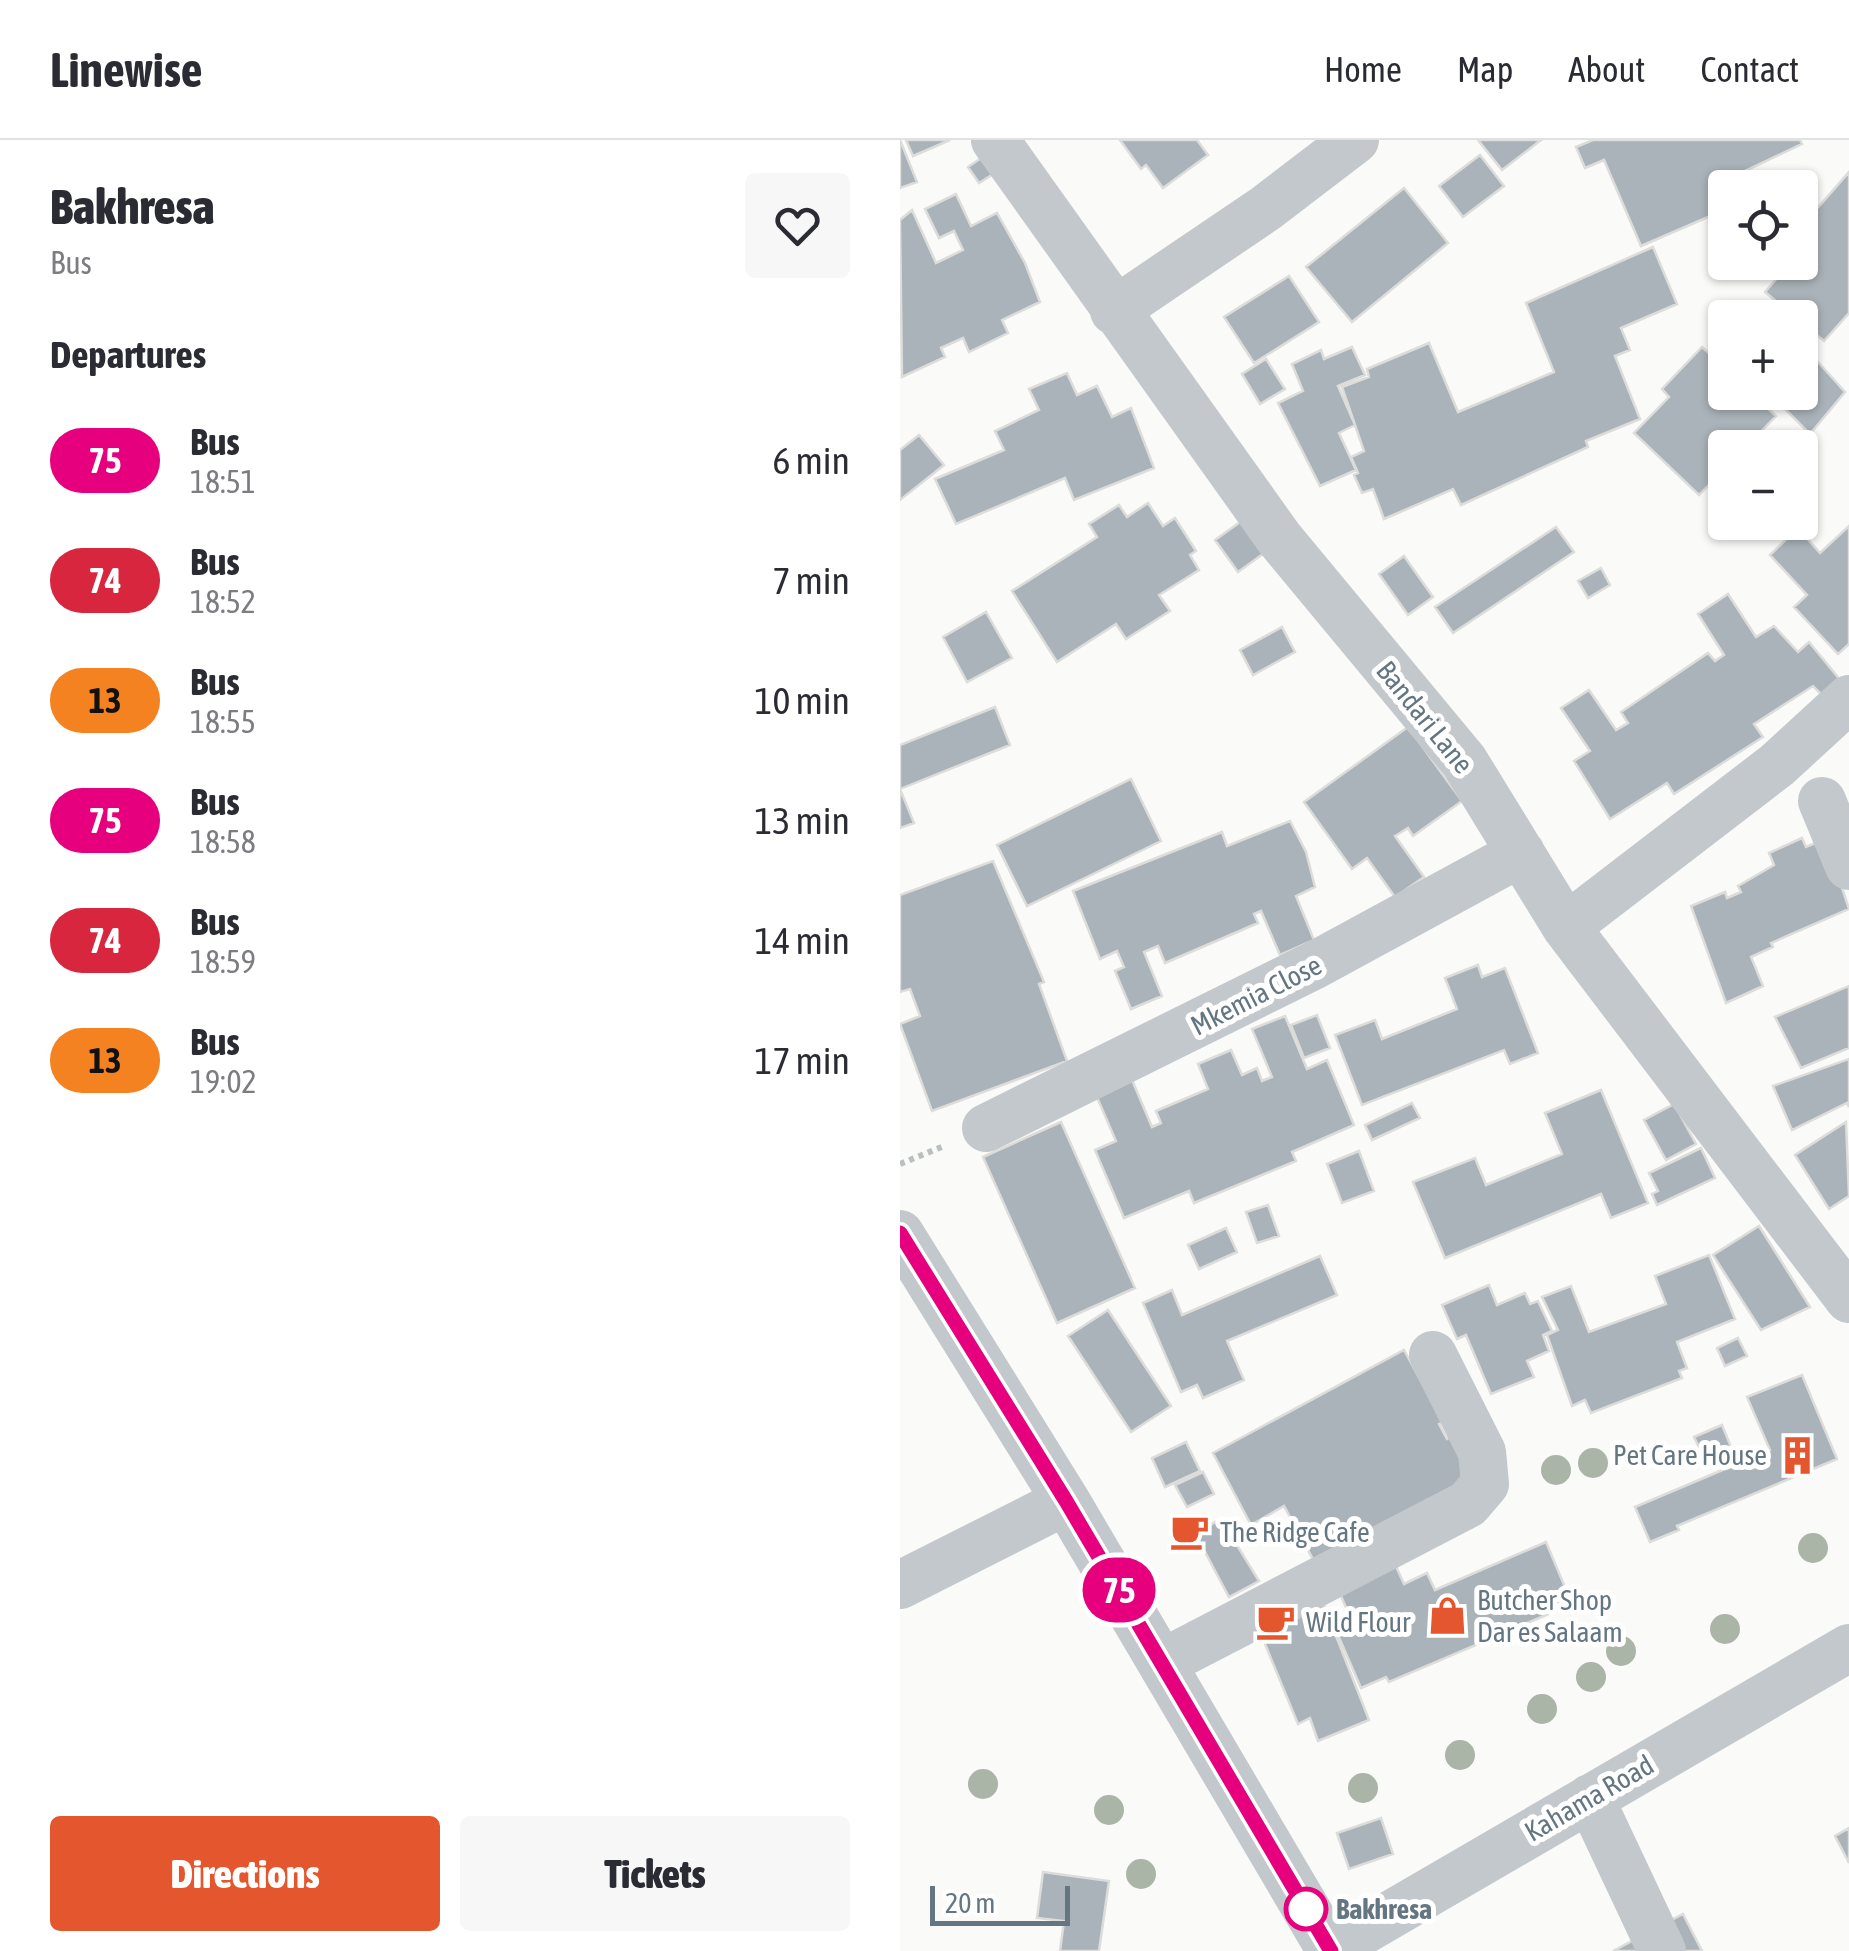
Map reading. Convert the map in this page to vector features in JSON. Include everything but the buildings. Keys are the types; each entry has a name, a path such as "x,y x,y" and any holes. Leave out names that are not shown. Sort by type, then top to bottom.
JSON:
{"street":[{"name":"Bandari Lane","path":"995,140 1279,538 1464,762 1566,927 1835,1248 1849,1299"},
{"path":"1114,311 1266,208 1354,140"},
{"path":"1566,927 1778,764 1849,699"},
{"path":"1822,801 1849,866"},
{"name":"Mkemia Close","path":"986,1128 1316,965 1521,853"},
{"path":"900,1234 1066,1501 1330,1950"},
{"path":"1162,1664 1468,1504 1485,1484 1482,1452 1433,1355"},
{"path":"900,1584 1066,1501"},
{"name":"Kahama Road","path":"1330,1950 1849,1648"},
{"path":"1590,1798 1662,1951"}],"bus line":[{"name":"75","path":"900,1233 1066,1501 1331,1951"}],"place":[{"name":"Pet Care House","path":"1797,1455"},
{"name":"The Ridge Cafe","path":"1190,1532"},
{"name":"Butcher Shop Dar es Salaam","path":"1447,1616"},
{"name":"Wild Flour","path":"1276,1622"},
{"name":"Bakhresa","path":"1306,1909"}]}
